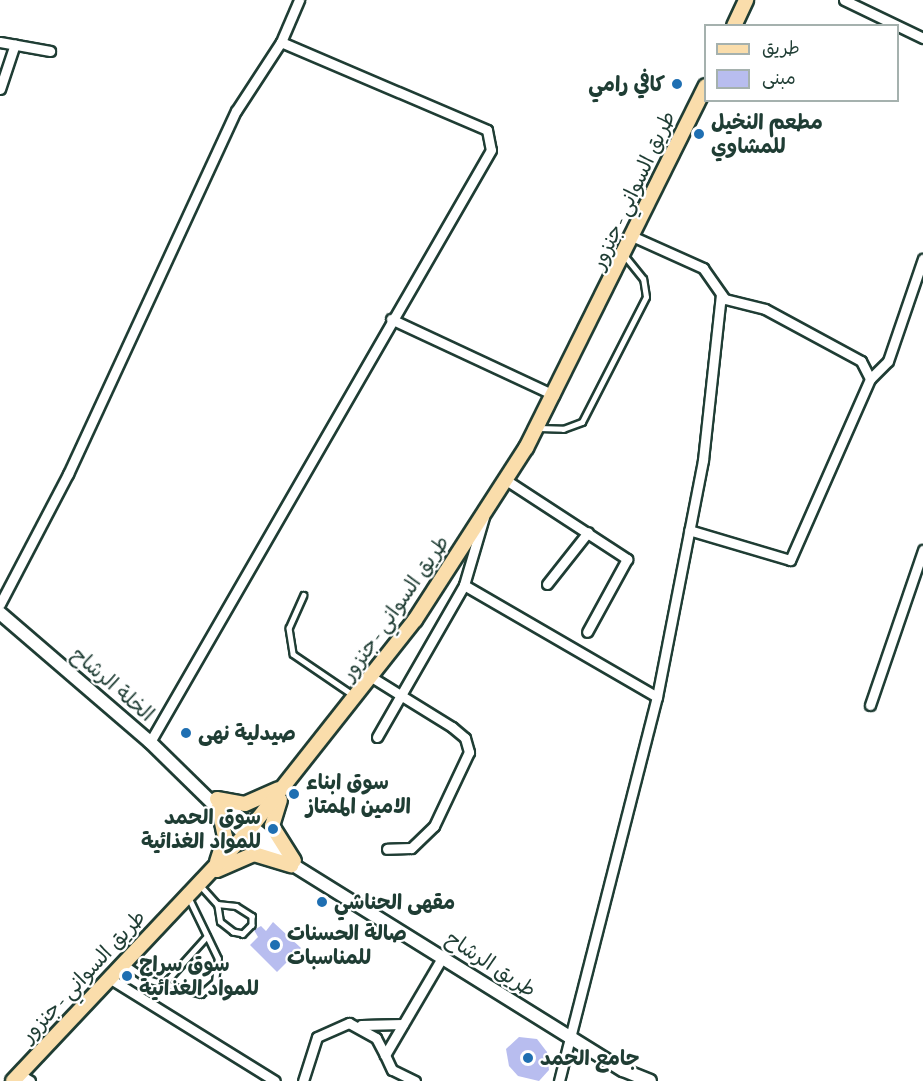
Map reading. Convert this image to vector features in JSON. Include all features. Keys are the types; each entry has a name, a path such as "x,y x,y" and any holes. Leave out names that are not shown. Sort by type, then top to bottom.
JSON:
{"main road":[{"path":"735,24 746,0"},
{"name":"طريق السواني -جنزور","path":"21,1079 109,978 213,872 373,678 485,513 536,428 625,256 704,88"},
{"name":"الخلة الرشاح","path":"0,614 249,830"},
{"path":"213,872 225,837 218,803 256,801 289,781"},
{"path":"289,781 272,826 293,863"},
{"name":"طريق الرشاح","path":"249,830 313,876 572,1038 650,1081"},
{"path":"213,872 254,854 293,863"}],"street":[{"path":"0,604 68,474 231,120 281,42 299,0"},
{"path":"844,0 894,24"},
{"path":"899,26 923,38"},
{"path":"0,42 50,51"},
{"path":"150,742 391,319 491,150 491,135 481,126 281,42"},
{"path":"0,89 15,44"},
{"path":"559,1081 572,1038 657,697 704,460 721,296 716,281 703,268 634,237"},
{"path":"689,530 790,560 870,379 888,361 923,259"},
{"path":"721,296 765,309 861,362 870,379"},
{"path":"391,319 554,395"},
{"path":"506,480 627,559 587,632"},
{"path":"377,737 399,694 464,585 485,513"},
{"path":"547,584 588,532"},
{"path":"870,705 919,578 923,550"},
{"path":"464,585 657,697"},
{"path":"373,678 465,738 469,752 434,826 411,848 387,849"},
{"path":"385,1055 443,956"},
{"path":"109,978 275,1081"},
{"path":"303,1081 317,1037 349,1023 403,1024"},
{"path":"361,1025 385,1055 392,1070 415,1081"}],"lane":[{"path":"536,428 563,429 582,422 646,297 644,279 625,256"},
{"path":"304,595 289,628 293,654 358,698"},
{"path":"200,885 216,904 220,922 233,932 243,934 252,925 252,916 236,906 216,904"},
{"path":"123,963 164,984 201,994 215,982 218,959 188,896"},
{"path":"164,984 207,936"}],"building":[{"path":"273,922 301,948 277,972 250,945 258,937 254,930 261,926 266,931"},
{"name":"جامع الحمد","path":"519,1037 537,1039 547,1052 549,1070 539,1081 518,1076 509,1066 506,1049"}],"place":[{"name":"كافي رامي","path":"677,84"},
{"name":"مطعم النخيل للمشاوي","path":"699,134"},
{"name":"صيدلية نهى","path":"186,733"},
{"name":"سوق ابناء الامين الممتاز","path":"294,794"},
{"name":"سوق الحمد للمواد الغذائية","path":"273,829"},
{"name":"مقهى الحناشي","path":"322,902"},
{"name":"صالة الحسنات للمناسبات","path":"275,945"},
{"name":"سوق سراج للمواد الغذائية","path":"127,976"},
{"name":"جامع الحمد","path":"528,1058"}]}
